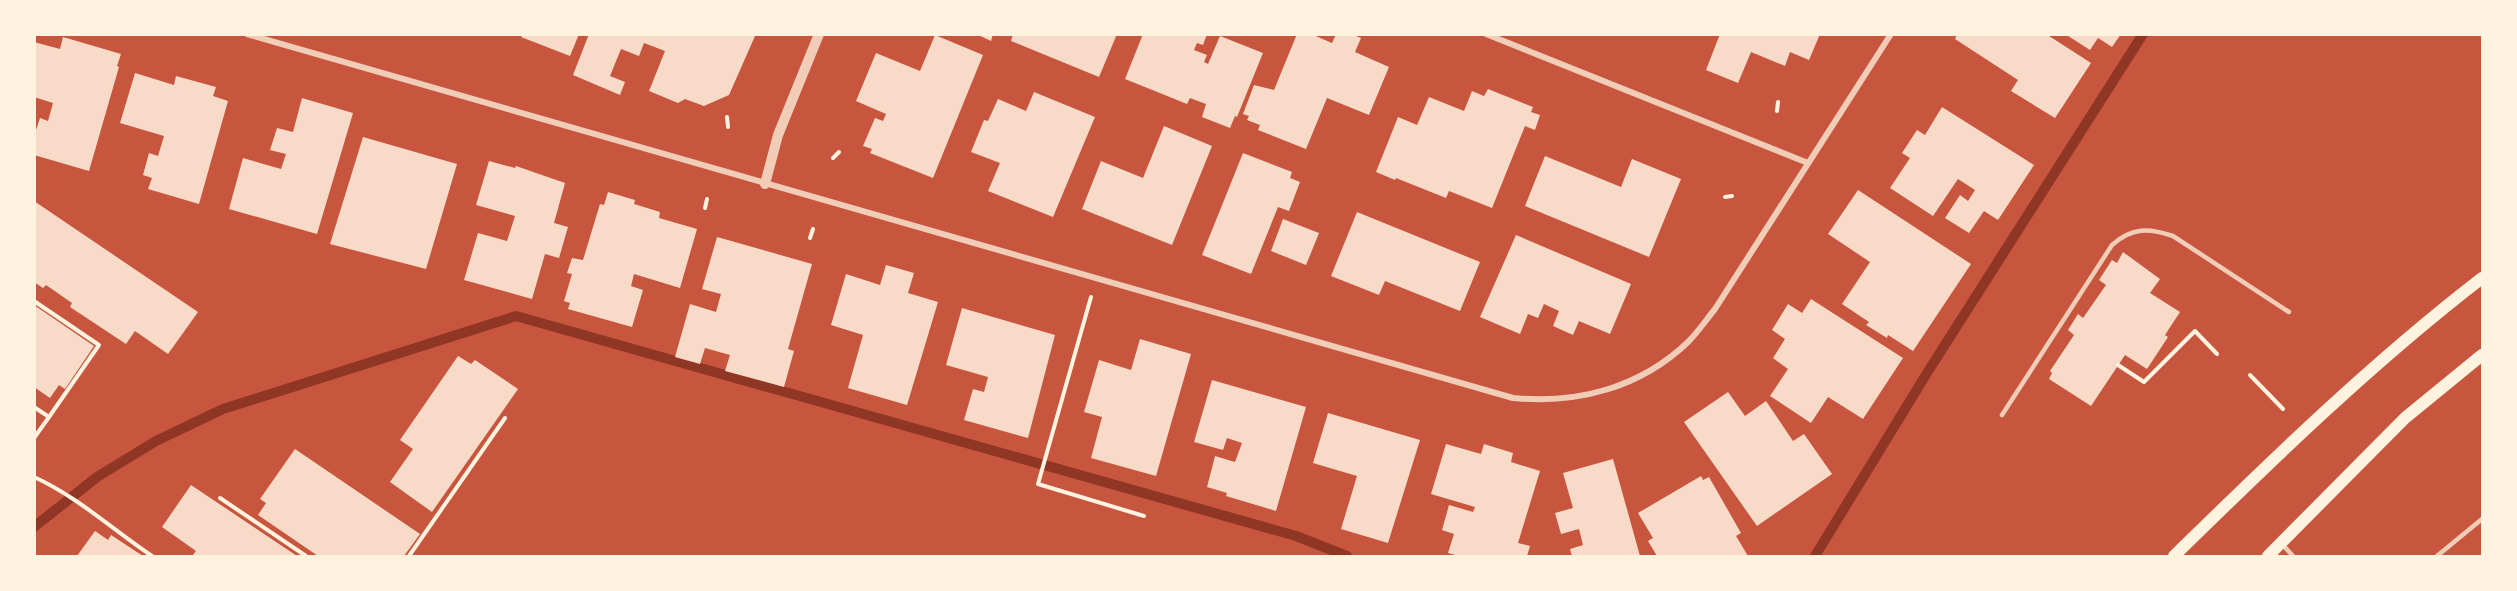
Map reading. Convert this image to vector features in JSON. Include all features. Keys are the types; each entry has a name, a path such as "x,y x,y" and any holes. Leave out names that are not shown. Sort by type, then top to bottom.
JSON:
{"main road":[{"path":"2174,556 2335,402 2420,326 2482,278"},
{"path":"2268,556 2405,418 2482,355"}],"street":[{"path":"247,34 1502,395 1540,401 1602,392 1623,384 1662,363 1689,341 1714,309 1891,34"},
{"path":"765,184 778,135 819,34"},
{"path":"1486,34 1808,163"}],"lane":[{"path":"2002,415 2112,245 2122,236 2137,230 2155,230 2173,236 2289,312"},
{"path":"2437,556 2482,519"},
{"path":"2281,543 2293,556"}],"path":[{"path":"1777,111 1778,102"},
{"path":"727,117 728,127"},
{"path":"833,158 839,152"},
{"path":"1725,197 1732,196"},
{"path":"705,208 707,199"},
{"path":"810,238 813,229"},
{"path":"34,301 99,345 34,438"},
{"path":"1085,318 1038,484 1144,516"},
{"path":"2118,365 2144,382 2195,331 2217,354"},
{"path":"2250,375 2283,409"},
{"path":"34,407 49,417"},
{"path":"409,556 505,418"},
{"path":"34,477 58,488 82,504 110,528 152,556"},
{"path":"220,498 306,556"}],"building":[{"path":"523,34 579,34 570,56 521,37"},
{"path":"589,34 751,34 755,36 729,95 704,106 685,99 678,103 649,91 665,51 644,43 639,56 621,49 610,76 625,82 620,95 573,75"},
{"path":"976,34 993,34 991,41"},
{"path":"1013,34 1117,34 1099,77 1011,41"},
{"path":"1143,34 1207,34 1203,45 1197,43 1194,50 1207,55 1204,62 1208,64 1220,36 1263,53 1237,117 1235,116 1230,128 1202,117 1206,104 1190,98 1187,104 1125,79"},
{"path":"1297,34 1311,34 1332,43 1336,34 1352,34 1361,38 1355,52 1389,67 1369,115 1327,98 1306,149 1258,130 1260,125 1247,120 1249,116 1243,114 1254,85 1274,90"},
{"path":"1720,34 1820,34 1809,60 1790,52 1785,66 1751,52 1738,83 1706,70"},
{"path":"1957,34 2046,34 2091,63 2055,118 2011,91 2018,80 1955,39"},
{"path":"2065,34 2121,34 2112,47 2098,38 2090,50"},
{"path":"935,35 983,55 933,178 870,153 872,149 863,146 875,118 883,121 886,114 856,101 876,53 920,71"},
{"path":"63,37 121,54 89,171 34,155 34,136 40,118 48,121 53,103 34,97 34,42 60,49"},
{"path":"135,73 174,85 176,76 216,87 213,96 228,101 199,204 148,189 152,178 143,175 149,153 158,156 164,136 120,123"},
{"path":"1488,89 1533,107 1531,112 1540,115 1535,130 1525,126 1492,208 1449,191 1446,198 1376,172 1398,117 1417,125 1429,97 1464,111 1472,91 1484,96"},
{"path":"1034,92 1095,117 1053,217 988,191 1000,163 971,152 984,120 988,121 998,99 1026,111"},
{"path":"302,98 353,113 317,234 229,209 243,158 281,169 286,154 270,150 277,128 293,132"},
{"path":"1942,107 2034,165 1998,220 1984,211 1969,233 1945,218 1960,195 1968,201 1975,190 1958,179 1933,216 1890,188 1910,158 1902,153 1917,130 1925,135"},
{"path":"1164,126 1212,146 1172,245 1082,209 1101,161 1143,178"},
{"path":"363,137 457,164 426,269 330,244"},
{"path":"1243,153 1292,172 1290,178 1300,182 1289,211 1278,207 1251,274 1202,255"},
{"path":"1545,156 1621,187 1632,159 1681,179 1649,257 1525,206"},
{"path":"489,161 515,168 516,166 565,183 554,223 568,227 559,258 545,254 532,299 464,280 478,233 507,241 515,216 476,205"},
{"path":"1858,190 1971,264 1913,351 1888,335 1887,338 1866,325 1869,322 1842,304 1870,262 1828,234"},
{"path":"608,192 635,200 634,204 660,212 659,218 697,229 680,288 634,274 631,286 643,290 632,327 568,309 570,303 564,301 572,274 567,273 572,258 583,260 600,204 604,205"},
{"path":"34,201 198,312 168,354 135,331 126,344 70,307 72,303 46,285 43,288 34,282"},
{"path":"1357,212 1480,262 1460,311 1385,281 1379,295 1331,276"},
{"path":"1283,219 1319,233 1306,265 1271,251"},
{"path":"1516,235 1631,284 1610,334 1579,321 1573,335 1553,326 1559,311 1544,304 1538,318 1528,314 1520,334 1480,317"},
{"path":"717,237 812,264 788,349 794,351 784,387 725,371 730,355 705,348 700,364 675,357 690,304 716,312 721,294 702,289"},
{"path":"2123,252 2160,279 2150,293 2180,312 2165,335 2168,337 2147,369 2125,355 2091,406 2049,379 2052,373 2050,371 2074,335 2068,330 2078,314 2083,318 2106,285 2099,280 2112,260 2117,263"},
{"path":"886,265 914,273 908,293 938,302 907,405 848,388 863,335 831,325 846,274 880,285"},
{"path":"1811,299 1903,358 1863,419 1828,397 1811,423 1770,396 1788,369 1773,358 1785,339 1772,330 1788,304 1802,313"},
{"path":"34,305 94,346 65,389 59,385 50,398 34,387"},
{"path":"962,308 1055,335 1028,438 964,420 973,389 984,392 988,377 946,365"},
{"path":"1140,339 1191,354 1156,476 1091,458 1102,417 1084,412 1099,360 1131,370"},
{"path":"458,356 471,364 475,360 518,389 432,512 390,482 413,449 400,440"},
{"path":"1212,380 1306,407 1276,511 1226,496 1227,493 1207,487 1215,456 1235,462 1242,443 1227,438 1223,450 1194,442"},
{"path":"1728,392 1745,416 1766,401 1793,441 1804,434 1832,474 1757,526 1684,422"},
{"path":"1328,413 1420,440 1388,543 1341,529 1357,476 1313,463"},
{"path":"1446,444 1481,454 1484,444 1513,453 1511,462 1540,471 1518,543 1530,546 1527,556 1459,556 1448,553 1454,534 1442,530 1449,505 1473,512 1475,507 1431,494"},
{"path":"295,449 420,534 404,556 318,556 258,515 266,503 260,499"},
{"path":"1613,459 1640,556 1572,556 1570,549 1583,545 1579,529 1561,534 1555,513 1573,508 1563,473"},
{"path":"1701,476 1703,480 1709,477 1741,533 1736,536 1748,556 1657,556 1648,541 1653,538 1638,513"},
{"path":"191,485 297,556 192,556 196,551 162,527"},
{"path":"95,531 108,540 111,535 143,556 77,556"}],"waterway":[{"path":"1815,556 1927,373 2143,34"},
{"path":"34,527 97,477 156,441 223,409 516,316 1296,536 1347,556"}]}
